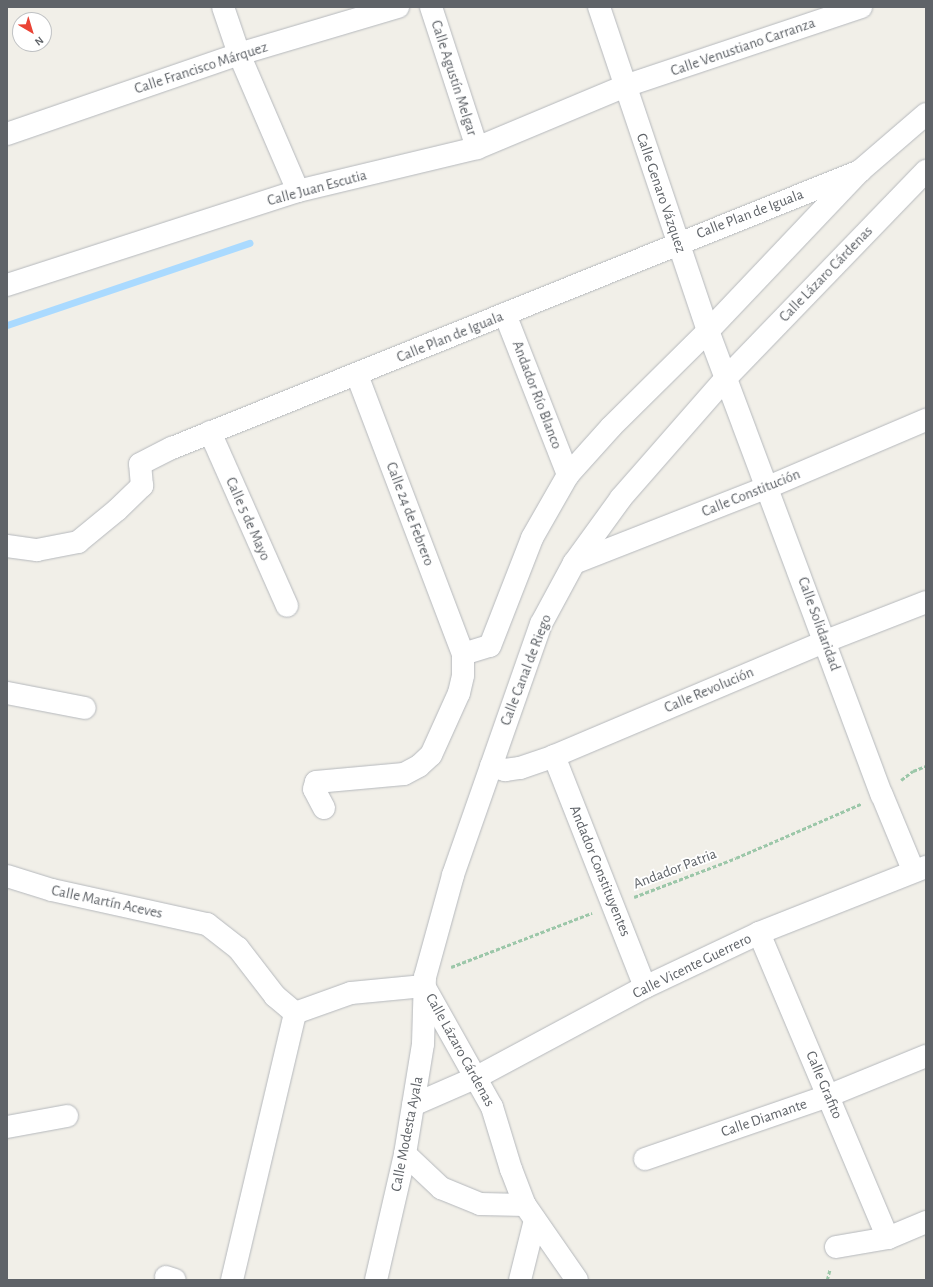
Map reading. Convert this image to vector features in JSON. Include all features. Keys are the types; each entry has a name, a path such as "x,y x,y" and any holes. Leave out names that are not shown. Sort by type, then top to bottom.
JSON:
{"street":[{"path":"223,7 239,54 298,191"},
{"name":"Calle Francisco Márquez","path":"7,134 239,54 398,7"},
{"name":"Calle Agustín Melgar","path":"431,7 477,148"},
{"name":"Calle Genaro Vázquez","path":"599,7 677,242 726,378"},
{"name":"Calle Venustiano Carranza","path":"625,86 861,7"},
{"name":"Calle Juan Escutia","path":"7,285 298,191 477,148 625,86"},
{"path":"324,808 314,789 316,782 404,774 419,766 431,755 459,694 463,654 490,646 532,538 568,475 611,427 709,330 860,171 926,114"},
{"name":"Calle Plan de Iguala","path":"7,546 37,550 78,542 117,510 142,486 140,464 210,432 357,375 677,242 860,171"},
{"name":"Calle Lázaro Cárdenas","path":"726,378 926,171"},
{"name":"Andador Río Blanco","path":"505,314 568,475"},
{"name":"Calle 24 de Febrero","path":"357,375 463,654"},
{"name":"Calle Solidaridad","path":"726,378 826,641 882,795 920,869"},
{"name":"Calle Canal de Riego","path":"424,982 453,875 541,624 574,563 621,498 726,378"},
{"name":"Calle Constitución","path":"574,563 768,487 926,420"},
{"name":"Calle 5 de Mayo","path":"210,432 287,606"},
{"name":"Calle Revolución","path":"490,766 505,770 520,768 554,756 826,641 926,602"},
{"path":"7,693 84,708"},
{"name":"Andador Constituyentes","path":"554,756 646,987"},
{"name":"Calle Vicente Guerrero","path":"413,1105 477,1077 646,987 759,933 920,869"},
{"name":"Calle Martín Aceves","path":"7,876 52,890 207,924 238,948 276,996 295,1013"},
{"name":"Calle Grafito","path":"759,933 888,1238"},
{"name":"Calle Lázaro Cárdenas","path":"295,1013 351,993 424,982 492,1106 511,1170 530,1213 577,1280"},
{"name":"Calle Modesta Ayala","path":"376,1280 405,1154 423,1044 424,982"},
{"path":"232,1280 295,1013"},
{"name":"Calle Diamante","path":"645,1158 828,1096 926,1056"},
{"path":"7,1127 67,1116"},
{"path":"405,1154 441,1188 480,1204 530,1213 520,1280"},
{"path":"836,1247 888,1238 926,1222"}],"path":[{"name":"Andador Patria","path":"424,982 614,905 736,858 882,795 913,771 926,766"}],"waterway":[{"path":"7,325 249,243"}]}
